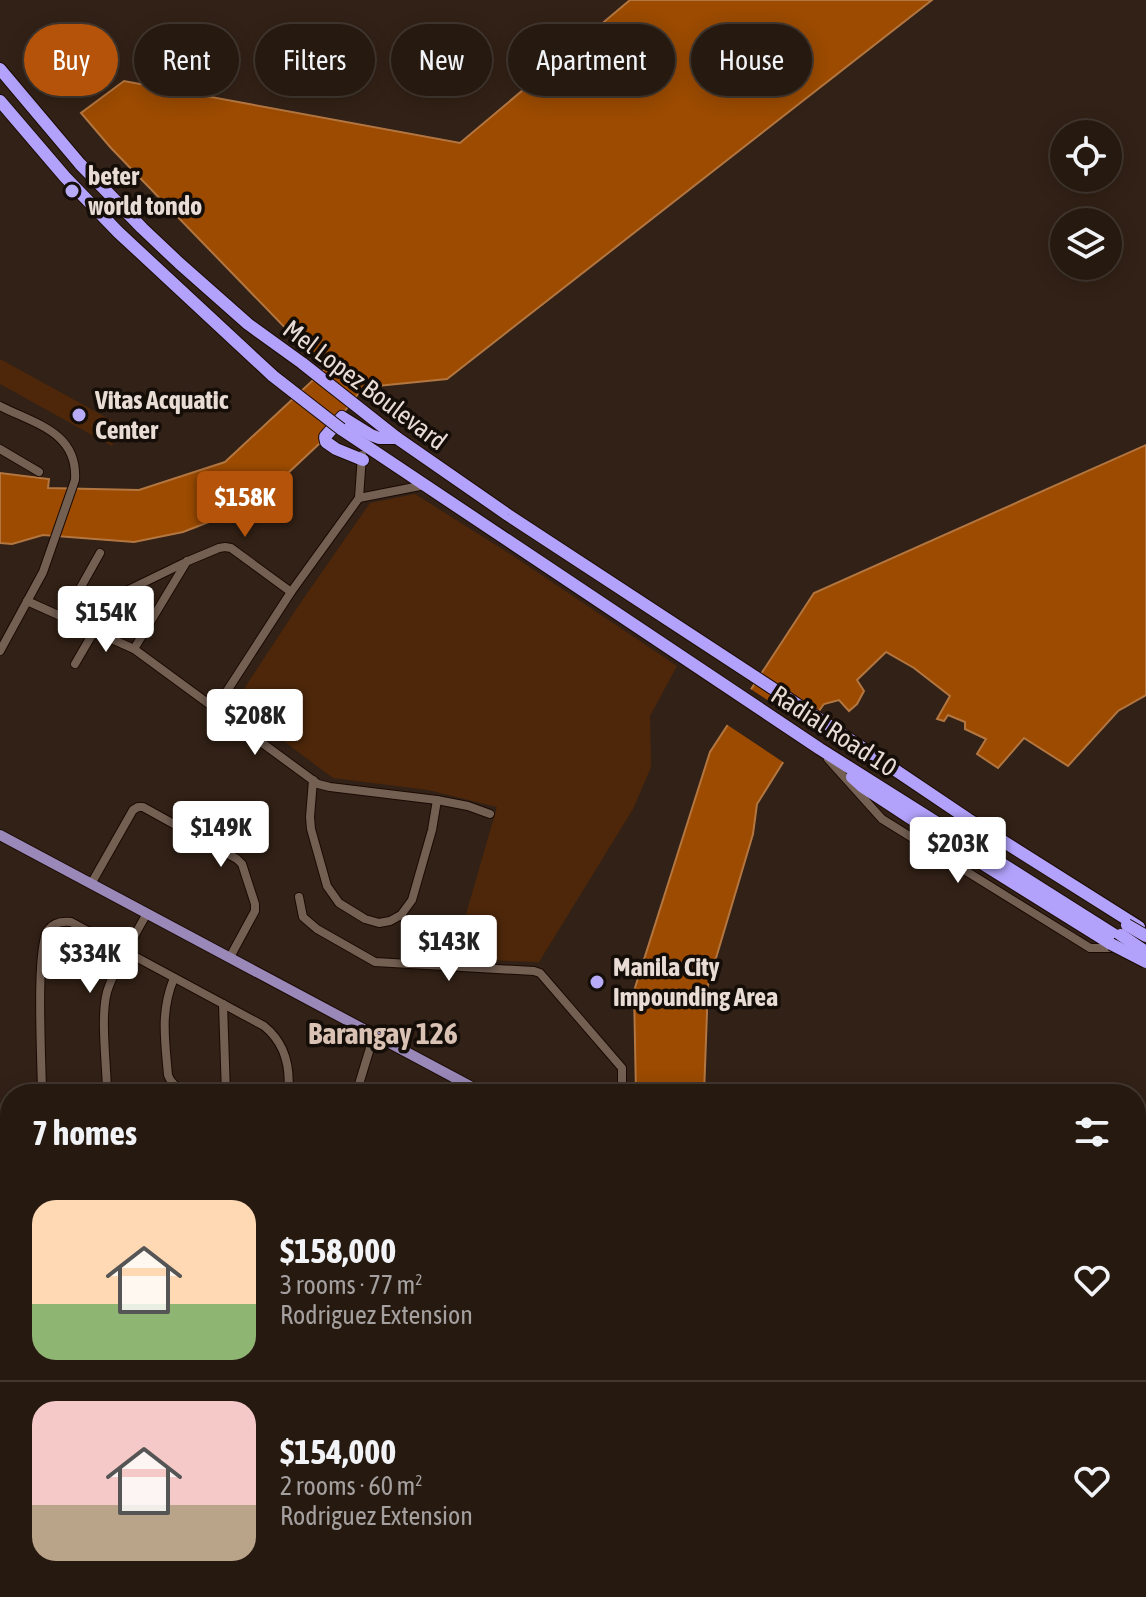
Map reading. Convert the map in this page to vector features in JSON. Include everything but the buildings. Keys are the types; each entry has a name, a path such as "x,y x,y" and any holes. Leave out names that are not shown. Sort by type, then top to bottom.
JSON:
{"highway":[{"name":"Mel Lopez Boulevard","path":"0,69 80,164 142,228 248,324 397,438 519,523 753,676"},
{"name":"Mel Lopez Boulevard","path":"0,101 65,177 118,232 273,376 360,442 742,696"},
{"path":"363,460 326,442 325,437 342,417 371,435 397,438"},
{"name":"Radial Road 10","path":"753,676 1146,932"},
{"name":"Radial Road 10","path":"742,696 820,749 1142,952"},
{"path":"820,749 863,787 930,831 1111,944 1146,962"},
{"path":"945,803 971,815 1146,932"},
{"path":"1142,952 1124,930 1146,932"},
{"path":"1142,952 1146,932"}],"main road":[{"path":"0,835 466,1084"}],"street":[{"path":"0,651 43,572 75,480 73,459 65,442 56,434 1,408"},
{"path":"216,708 291,592 359,498 363,460 360,442"},
{"path":"0,449 39,472"},
{"path":"359,498 427,485"},
{"path":"75,664 114,597 219,548 231,548 291,592"},
{"path":"64,617 100,553"},
{"path":"134,649 188,561"},
{"path":"27,601 134,649 313,780 330,787 437,800 490,814"},
{"path":"820,749 886,822 1090,948 1142,952"},
{"path":"313,780 310,817 327,886 339,903 365,919 379,923 401,915 412,900 432,830 437,800"},
{"path":"91,884 133,810 143,807 242,864 255,911 230,957"},
{"path":"299,897 303,917 317,929 375,962 540,973 622,1068 622,1084"},
{"path":"107,1084 107,992 147,913"},
{"path":"42,1084 44,940 54,924 63,921 71,922 264,1026 273,1033 285,1054 289,1084"},
{"path":"173,1084 168,1075 163,1027 164,1006 174,978"},
{"path":"223,1004 226,1084"},
{"path":"359,1084 374,1035"}],"shaded area":[{"path":"630,0 932,0 812,94 812,24 691,24 691,96 809,96 447,379 367,387 320,443 269,491 227,515 183,532 134,542 43,535 12,544 0,543 0,473 49,479 48,488 139,490 225,462 325,369 111,148 81,113 104,96 118,96 118,85 124,81 134,83 134,96 205,96 460,143 516,96 675,96 675,24 601,24"},
{"name":"Vitas Acquatic Center","path":"0,359 120,425 112,446 0,384"},
{"path":"1146,445 1146,695 1118,711 1068,766 1024,738 998,768 977,754 986,739 965,729 965,722 948,715 944,721 937,719 950,696 914,668 886,652 857,680 864,691 849,711 839,700 824,704 757,804 753,834 708,985 704,1084 636,1084 634,991 710,752 814,593"},
{"path":"415,494 677,666 650,716 651,767 633,809 539,962 453,959 497,807 428,790 333,778 234,704 370,503"}],"pier":[{"path":"749,688 810,728 786,764 726,724"}],"place":[{"name":"beter world tondo","path":"72,191"},
{"name":"Vitas Acquatic Center","path":"79,415"},
{"name":"Manila City Impounding Area","path":"597,982"}],"district":[{"name":"Barangay 126","path":"383,1033"}]}
